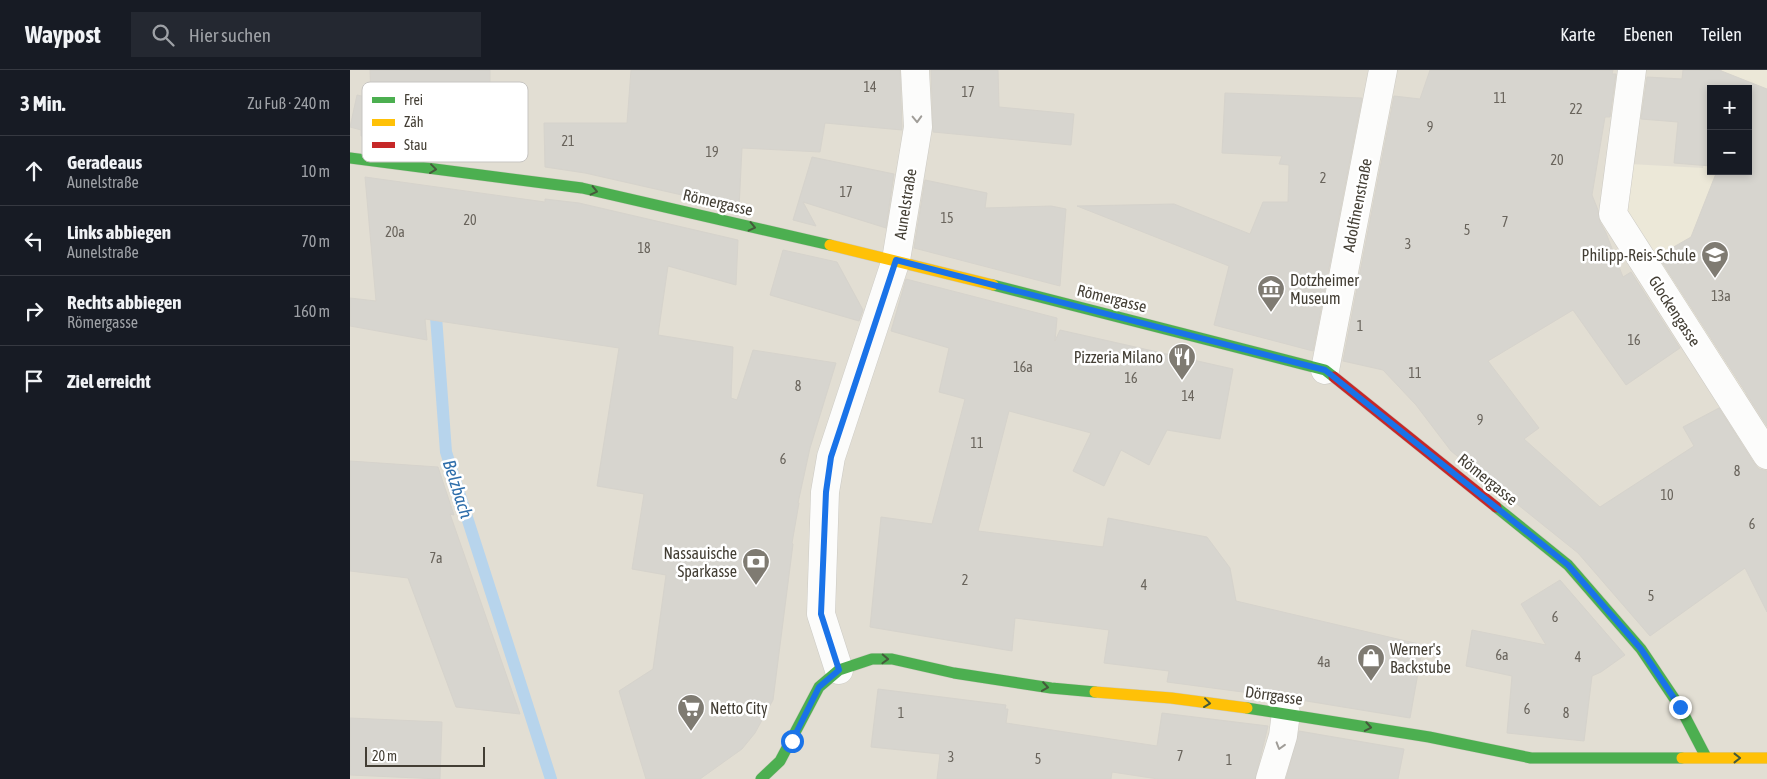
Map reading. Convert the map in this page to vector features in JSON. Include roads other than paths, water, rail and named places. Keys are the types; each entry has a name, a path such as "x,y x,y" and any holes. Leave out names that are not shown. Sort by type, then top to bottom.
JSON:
{"street":[{"name":"Aunelstraße","path":"839,670 821,614 826,492 831,457 896,260 918,127 915,70"},
{"name":"Adolfinenstraße","path":"1325,370 1383,70"},
{"name":"Glockengasse","path":"1632,70 1613,214 1767,455"},
{"name":"Römergasse","path":"381,162 582,188 896,260 1325,370 1568,565 1641,649 1680,707 1706,757"},
{"name":"Dörrgasse","path":"839,670 872,659 892,659 954,673 1052,688 1171,698 1286,713 1429,737 1531,758 1767,758"},
{"path":"761,779 780,762 819,687 839,670"},
{"path":"1270,779 1283,736 1286,713"}],"waterway":[{"name":"Belzbach","path":"435,303 446,452 551,779"}],"place":[{"name":"Philipp-Reis-Schule","path":"1715,279"},
{"name":"Dotzheimer Museum","path":"1271,313"},
{"name":"Pizzeria Milano","path":"1182,381"},
{"name":"Nassauische Sparkasse","path":"756,586"},
{"name":"Werner's Backstube","path":"1371,682"},
{"name":"Netto City","path":"691,732"}]}
